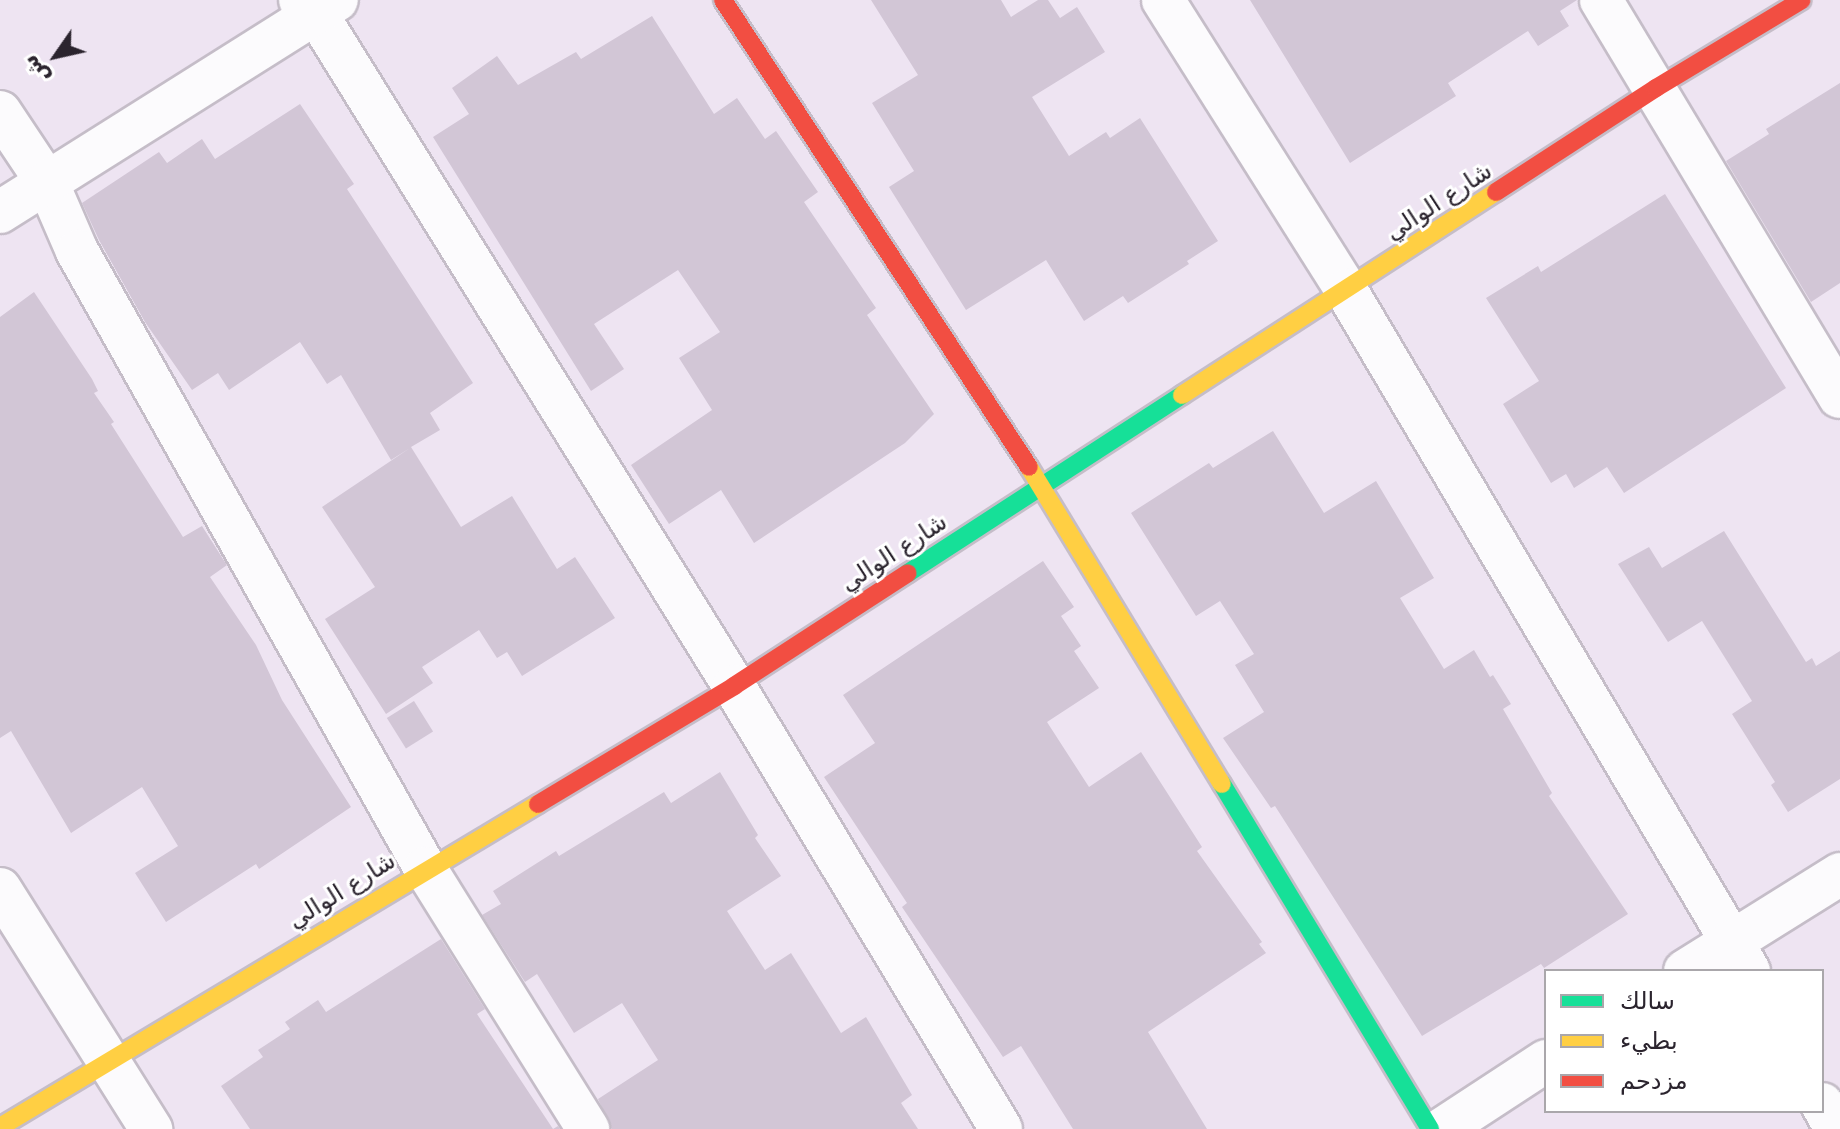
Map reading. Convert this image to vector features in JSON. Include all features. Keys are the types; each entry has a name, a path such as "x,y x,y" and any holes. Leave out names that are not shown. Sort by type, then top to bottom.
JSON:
{"main road":[{"path":"723,0 1042,486 1430,1129"},
{"name":"شارع الوالي","path":"0,1127 425,868 734,686 1656,88 1802,0"}],"street":[{"path":"1163,0 1346,290 1740,956"},
{"path":"1601,0 1840,397"},
{"path":"0,212 48,184 318,4 1001,1129"},
{"path":"0,112 48,184 77,251 425,868 588,1129"},
{"path":"1692,969 1740,956 1840,874"},
{"path":"0,889 151,1129"},
{"path":"1442,1129 1544,1062"},
{"path":"1824,1108 1836,1129"}],"building":[{"path":"871,0 1001,0 1011,17 1038,0 1048,0 1060,18 1077,7 1105,52 1032,97 1069,156 1106,132 1110,138 1140,118 1218,241 1187,261 1189,264 1128,303 1123,296 1084,321 1046,260 966,310 889,187 914,171 872,103 918,75"},
{"path":"1250,0 1577,0 1560,11 1569,26 1538,46 1528,31 1448,83 1456,96 1350,163"},
{"path":"652,16 714,114 737,98 765,139 776,131 818,192 804,202 876,308 867,315 934,414 905,443 754,543 721,490 669,524 631,465 712,410 679,358 720,332 678,270 594,324 624,369 591,391 433,137 469,114 452,88 497,56 518,85 576,52 581,59"},
{"path":"1840,83 1840,283 1811,302 1726,161 1769,134 1766,129"},
{"path":"300,104 354,184 347,189 473,383 430,413 440,430 411,447 461,527 512,496 557,569 575,557 615,618 522,676 507,652 497,658 479,630 422,667 433,683 386,714 325,619 375,587 322,507 410,448 391,460 341,375 327,384 300,342 229,390 218,373 192,390 145,322 82,203 159,152 167,163 202,139 215,159"},
{"path":"1665,194 1786,388 1624,493 1607,467 1574,488 1566,474 1551,483 1503,404 1539,381 1486,298 1538,266 1541,272"},
{"path":"34,292 92,379 98,391 94,393 114,422 111,424 183,537 202,526 227,565 210,577 256,645 282,700 351,807 259,869 256,864 166,922 135,873 178,846 142,787 71,833 11,731 0,738 0,317"},
{"path":"1273,431 1324,513 1376,481 1434,578 1400,598 1444,669 1474,650 1490,677 1493,675 1511,704 1503,709 1552,793 1549,796 1628,914 1544,968 1541,964 1422,1036 1275,806 1271,808 1223,738 1264,712 1235,665 1254,654 1220,601 1196,616 1131,513 1209,463 1213,468"},
{"path":"1724,531 1806,662 1812,658 1816,666 1840,651 1840,779 1788,812 1771,785 1775,782 1732,714 1752,701 1702,621 1668,642 1618,564 1649,547 1662,568"},
{"path":"1043,561 1074,607 1061,616 1081,646 1074,651 1099,688 1047,722 1089,787 1141,752 1202,847 1197,851 1262,942 1259,944 1266,953 1148,1032 1207,1129 1073,1129 1021,1046 1003,1057 902,907 907,903 824,777 875,743 843,695"},
{"path":"414,701 433,732 406,748 387,718"},
{"path":"720,772 758,835 755,838 781,876 727,911 765,970 791,953 841,1033 866,1017 912,1095 901,1103 918,1129 612,1129 598,1099 658,1060 622,1003 574,1033 537,974 525,982 482,915 501,904 493,891 556,851 559,856 664,792 671,803"},
{"path":"441,939 485,1009 477,1014 553,1129 250,1129 221,1086 263,1057 258,1050 290,1029 285,1022 318,1000 326,1012"}],"traffic: fast":[{"path":"908,573 1182,395"},
{"path":"1222,784 1430,1129"}],"traffic: slow":[{"path":"1182,395 1496,192"},
{"path":"1029,467 1222,784"},
{"path":"0,1127 538,804"}],"traffic: jam":[{"path":"723,0 1029,467"},
{"path":"1496,192 1656,88 1802,0"},
{"path":"538,804 734,686 908,573"}]}
